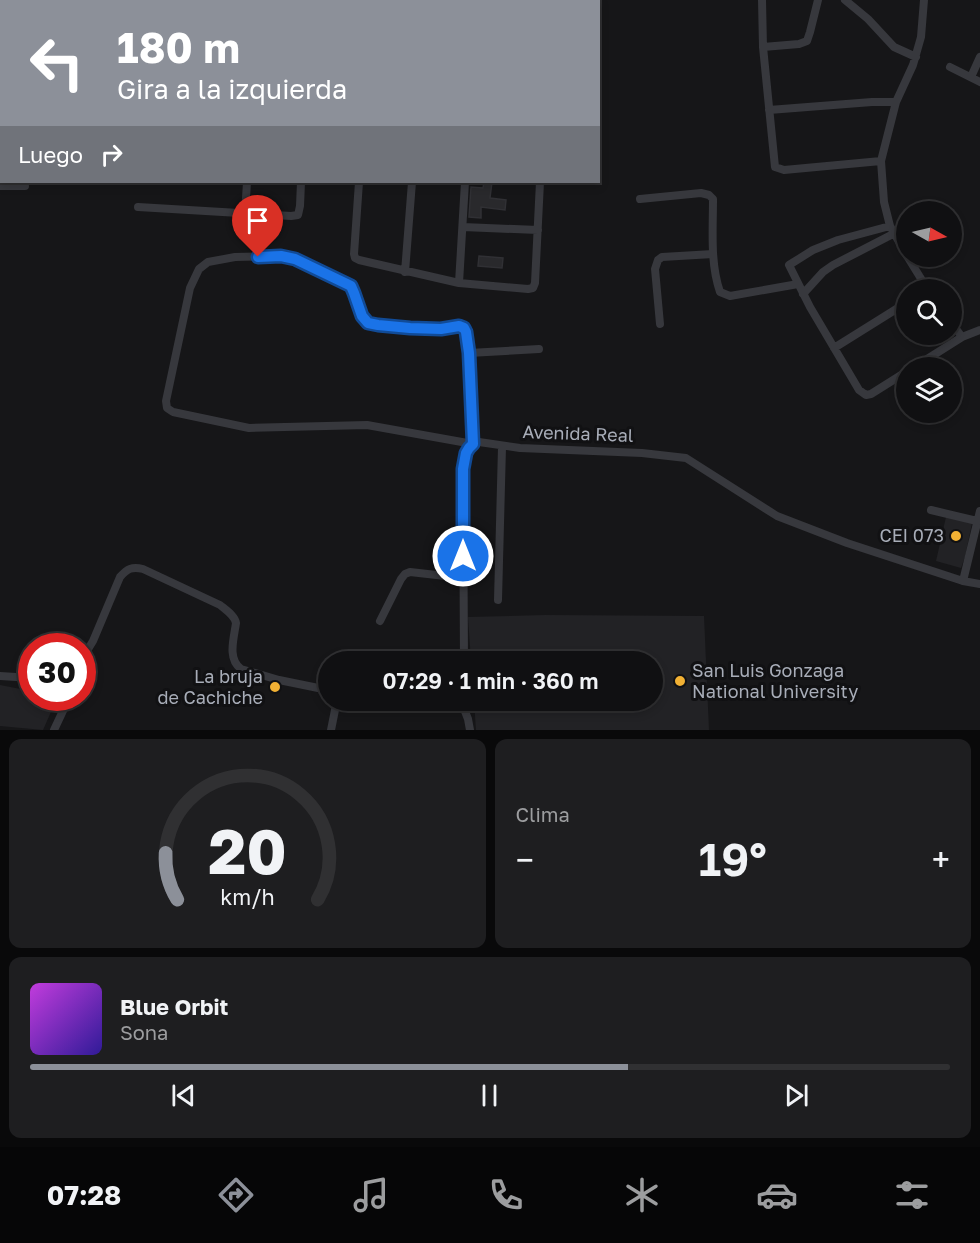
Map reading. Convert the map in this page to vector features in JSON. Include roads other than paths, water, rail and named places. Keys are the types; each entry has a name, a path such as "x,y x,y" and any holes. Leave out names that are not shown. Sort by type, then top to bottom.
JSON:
{"street":[{"path":"762,0 763,47 775,167 784,170 881,161"},
{"path":"763,47 799,44 807,41 818,0"},
{"path":"845,0 868,19 894,47 916,57"},
{"path":"896,238 891,230 884,202 881,161 896,102 916,57 921,37 924,0"},
{"path":"971,77 980,57"},
{"path":"950,67 980,82"},
{"path":"769,110 896,102"},
{"path":"245,214 247,183"},
{"path":"138,207 291,216 298,214 301,183"},
{"path":"359,183 354,254 359,261 459,283 528,289 533,288 535,283 540,183"},
{"path":"405,272 412,183"},
{"path":"459,283 465,183"},
{"path":"0,186 25,186"},
{"path":"640,199 701,193 713,199 713,254 720,292 730,296 798,284"},
{"path":"463,226 538,230"},
{"path":"891,230 838,240 813,250 789,265 859,390 866,395 871,394 896,378"},
{"path":"804,294 823,272 891,230"},
{"path":"660,324 655,269 658,260 662,257 713,254"},
{"name":"Avenida Real","path":"469,353 464,328 459,326 441,329 410,328 368,323 362,316 351,286 295,259 281,256 235,257 208,262 199,269 190,288 166,401 167,408 173,412 249,428 367,424 473,444 479,442 502,447 642,453 686,458 777,516 847,543 963,581 980,584"},
{"path":"834,348 896,309"},
{"path":"962,337 980,330"},
{"path":"930,357 949,345"},
{"path":"464,651 463,469 466,453 473,444 469,353 539,349"},
{"path":"498,600 502,447"},
{"path":"930,510 977,521"},
{"path":"963,581 980,511"},
{"path":"95,633 120,578 126,571 137,567 220,605 236,619 232,654 237,666 241,669 318,688"},
{"path":"380,621 405,574 410,572 463,578"},
{"path":"0,676 18,677"},
{"path":"54,730 63,711"},
{"path":"331,730 335,711"},
{"path":"465,711 470,730"}],"place":[{"name":"CEI 073","path":"956,536"},
{"name":"San Luis Gonzaga National University","path":"680,681"},
{"name":"La bruja de Cachiche","path":"275,687"}]}
